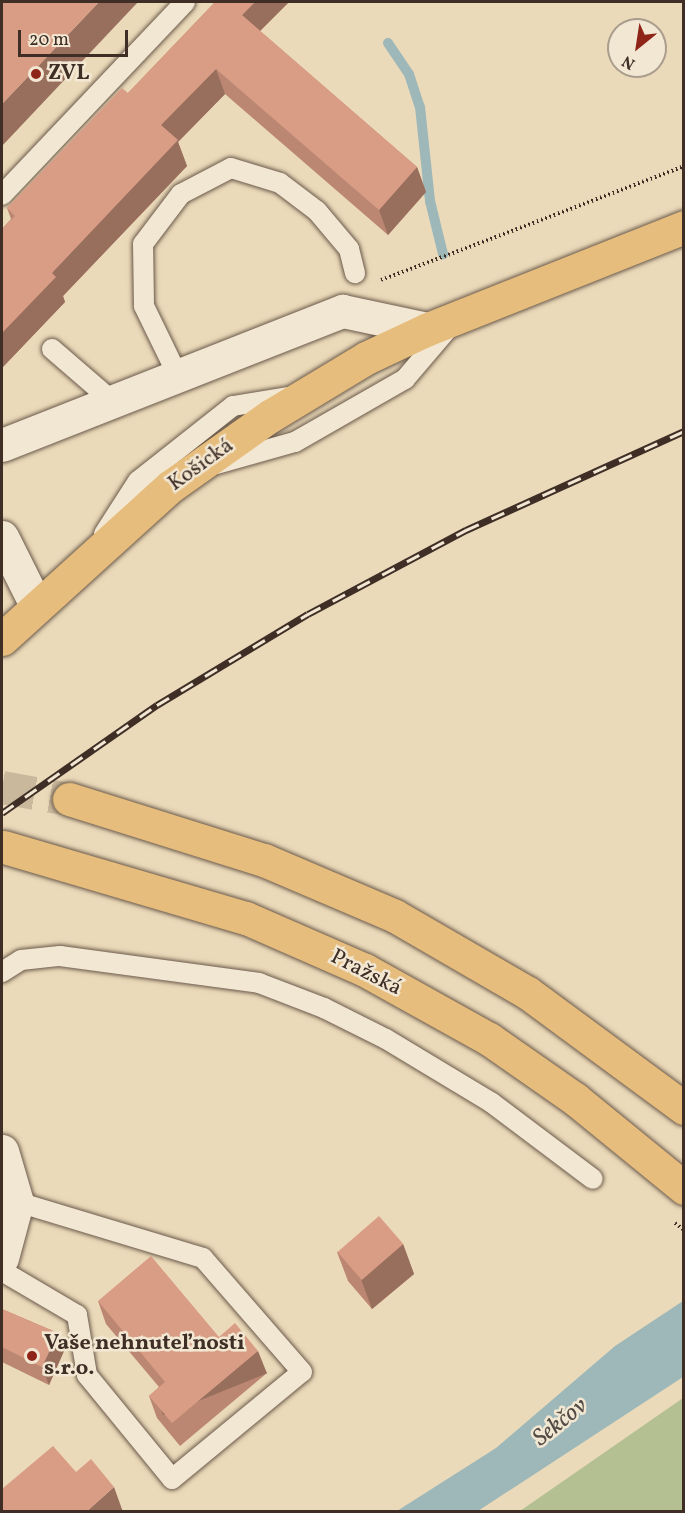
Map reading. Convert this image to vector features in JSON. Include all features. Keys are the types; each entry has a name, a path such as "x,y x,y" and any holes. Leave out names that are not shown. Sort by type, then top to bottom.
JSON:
{"main road":[{"name":"Košická","path":"2,639 196,469 306,394 366,358 428,328 684,227"},
{"path":"69,799 264,860 395,916 528,993 684,1108"},
{"name":"Pražská","path":"4,847 246,918 365,970 489,1040 575,1099 676,1181"}],"street":[{"path":"2,445 177,374 344,311 428,328"},
{"path":"2,537 37,607"},
{"path":"2,1151 17,1202 2,1258"}],"lane":[{"path":"2,195 185,2"},
{"path":"177,374 144,306 143,244 181,194 231,168 280,183 317,211 337,234 349,249 355,273"},
{"path":"196,469 295,442 405,379 460,315"},
{"path":"52,349 111,400"},
{"path":"86,564 138,481 233,406 306,394"},
{"path":"2,972 21,960 60,956 259,983 324,1008 386,1040 492,1103 593,1179"},
{"path":"2,1271 77,1315 87,1375 172,1479 303,1372 203,1258 17,1202"}],"green space":[{"path":"683,1398 683,1511 520,1511"}],"water":[{"name":"Sekčov","path":"683,1301 683,1377 478,1511 397,1511 496,1448 615,1346"}],"building":[{"path":"2,2 99,2 2,104"},
{"path":"215,2 255,2 242,15 417,167 379,210 216,69 161,125 178,140 52,273 56,277 2,333 2,229 15,216 7,208 122,88 128,93"},
{"path":"379,1216 403,1244 362,1280 337,1252"},
{"path":"151,1256 219,1337 235,1323 258,1351 172,1423 149,1396 165,1382 98,1301"},
{"path":"2,1309 58,1333 42,1367 2,1347"},
{"path":"53,1446 76,1472 91,1459 114,1487 86,1512 2,1512 2,1489"}],"waterway":[{"path":"388,43 409,74 420,107 430,201 443,254"}],"tunnel":[{"path":"2,787 69,799"}],"railway":[{"path":"2,813 157,705 308,614 466,530 684,431"}],"place":[{"name":"ZVL","path":"36,74"},
{"name":"Vaše nehnuteľnosti s.r.o.","path":"32,1356"}]}
